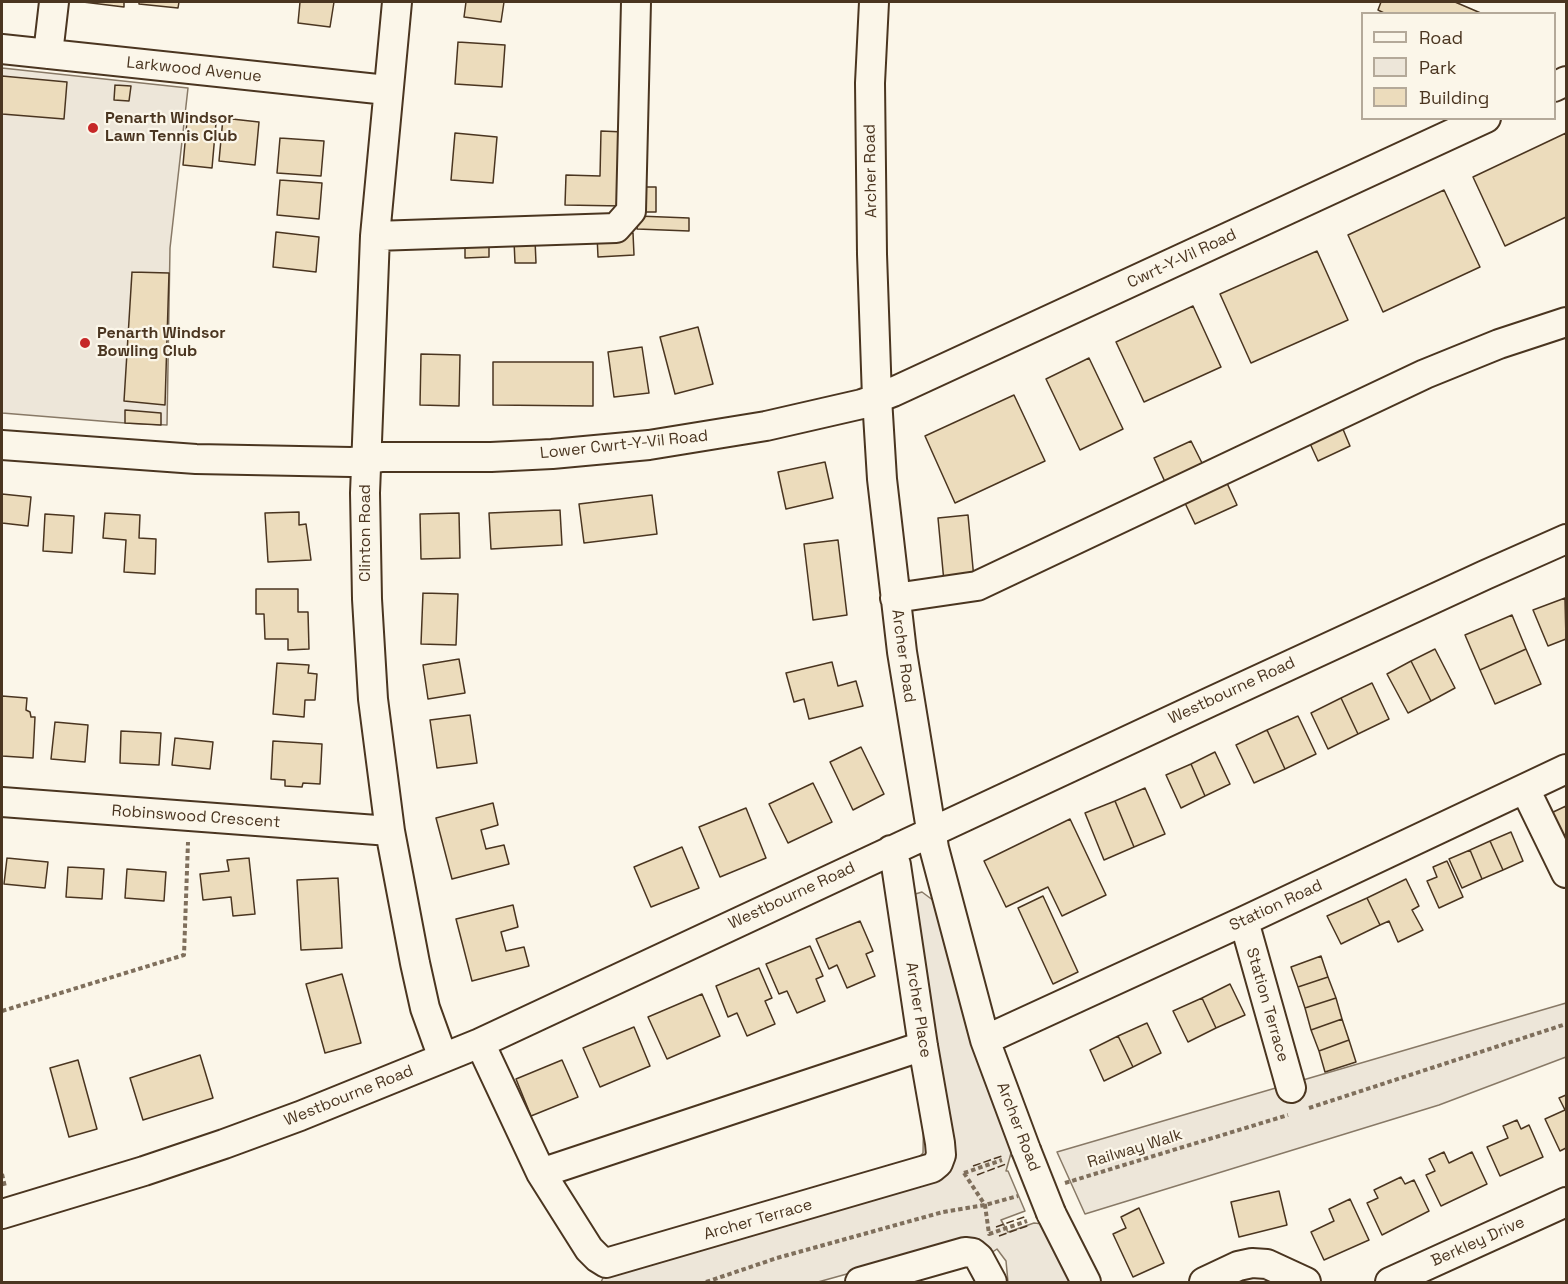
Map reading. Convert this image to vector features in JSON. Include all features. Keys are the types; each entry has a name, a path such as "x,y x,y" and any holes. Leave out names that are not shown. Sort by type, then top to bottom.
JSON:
{"street":[{"path":"48,54 54,2"},
{"name":"Clinton Road","path":"397,2 375,236 367,460 366,548 369,646 373,699 390,831 417,974 429,1019 443,1058"},
{"path":"375,236 616,228 631,211 636,2"},
{"name":"Archer Road","path":"874,2 870,83 872,254 878,398 882,479 908,698 937,860 1016,1155 1041,1216 1086,1282"},
{"name":"Larkwood Avenue","path":"2,49 387,90"},
{"name":"Cwrt-Y-Vil Road","path":"878,398 1482,120"},
{"path":"895,598 977,586 1425,374 1498,344 1566,322"},
{"name":"Lower Cwrt-Y-Vil Road","path":"367,460 382,457 491,457 552,454 649,445 766,426 862,404 878,398"},
{"path":"2,445 196,459 351,462 367,460"},
{"name":"Westbourne Road","path":"2,1214 213,1148 300,1116 443,1058 1485,574 1566,539"},
{"name":"Station Road","path":"985,1040 1566,769"},
{"path":"1525,789 1566,873"},
{"name":"Robinswood Crescent","path":"2,802 390,831"},
{"name":"Archer Place","path":"891,850 896,865 940,1143 938,1162 932,1168"},
{"name":"Station Terrace","path":"1244,921 1291,1088"},
{"path":"480,1042 542,1173 923,1046"},
{"name":"Archer Terrace","path":"542,1173 589,1249 606,1263 932,1168"},
{"name":"Berkley Drive","path":"1390,1282 1566,1202"},
{"path":"860,1282 965,1252 973,1253 978,1258 992,1282"},
{"path":"1204,1282 1238,1266 1252,1263 1273,1267 1306,1282"}],"path":[{"path":"2,1011 184,955 189,817"},
{"name":"Railway Walk","path":"1060,1185 1356,1094 1566,1024"},
{"path":"1016,1155 964,1173 985,1205 989,1234 1041,1216"},
{"path":"706,1282 777,1258 943,1212 985,1205 1028,1194"}],"green space":[{"path":"2,68 188,88 170,248 167,425 2,413"},
{"path":"922,892 934,901 1013,1146 1006,1171 1008,1171 1025,1211 1001,1220 1008,1232 1034,1223 1043,1224 1079,1282 1008,1282 1006,1261 997,1249 988,1255 890,1262 818,1282 601,1282 603,1278 863,1202 909,1168 923,1153 924,1099 902,898"},
{"path":"1566,1003 1566,1057 1439,1105 1085,1214 1057,1152"}],"building":[{"path":"83,2 124,2 124,7"},
{"path":"139,2 179,2 178,8 139,4"},
{"path":"300,2 334,2 330,27 298,23"},
{"path":"466,2 504,2 501,22 464,17"},
{"path":"1381,2 1455,2 1478,12 1382,12 1378,10"},
{"path":"458,42 505,45 502,87 455,84"},
{"path":"2,76 67,82 64,119 2,114"},
{"path":"115,85 131,86 129,101 114,100"},
{"path":"223,118 259,122 255,165 219,161"},
{"path":"187,121 216,123 212,168 183,165"},
{"path":"601,131 624,132 622,206 565,205 566,175 600,176"},
{"path":"455,133 497,137 493,183 451,180"},
{"path":"1566,133 1566,217 1505,246 1473,177"},
{"path":"280,138 324,141 321,176 277,173"},
{"path":"280,180 322,183 319,219 277,215"},
{"path":"640,187 656,187 656,212 640,212"},
{"path":"1444,190 1480,267 1383,312 1348,235"},
{"path":"638,216 689,218 689,231 637,229"},
{"path":"276,232 319,237 316,272 273,267"},
{"path":"633,233 634,255 598,257 597,235"},
{"path":"535,240 536,263 515,263 514,241"},
{"path":"465,241 489,241 489,257 465,258"},
{"path":"1317,251 1348,320 1251,363 1220,294"},
{"path":"132,272 169,273 165,405 124,401"},
{"path":"1193,306 1221,367 1144,402 1116,342"},
{"path":"698,327 713,384 675,394 660,337"},
{"path":"642,347 649,393 614,397 608,352"},
{"path":"421,354 460,355 459,406 420,405"},
{"path":"1089,358 1123,429 1080,450 1046,379"},
{"path":"493,362 593,362 593,406 493,405"},
{"path":"1014,395 1045,461 955,503 925,436"},
{"path":"125,410 161,413 161,425 125,423"},
{"path":"1340,422 1350,446 1318,461 1307,437"},
{"path":"1191,441 1204,467 1166,484 1154,458"},
{"path":"825,462 833,498 786,509 778,472"},
{"path":"1226,481 1237,505 1195,524 1184,501"},
{"path":"2,494 31,497 28,526 2,523"},
{"path":"652,495 657,534 584,543 579,504"},
{"path":"560,510 562,545 491,549 489,513"},
{"path":"299,512 299,525 306,524 311,560 268,562 265,513"},
{"path":"105,513 140,515 139,538 156,539 155,574 124,572 126,540 103,538"},
{"path":"459,513 460,558 421,559 420,514"},
{"path":"45,514 74,516 72,553 43,551"},
{"path":"968,515 974,579 944,582 938,518"},
{"path":"838,540 847,615 813,620 804,544"},
{"path":"256,589 298,589 298,612 308,612 309,649 288,650 288,639 265,639 264,614 256,614"},
{"path":"423,593 458,594 456,645 421,644"},
{"path":"1565,598 1566,639 1548,646 1533,610"},
{"path":"1512,615 1526,649 1480,670 1465,635"},
{"path":"1435,649 1455,688 1431,701 1411,661"},
{"path":"1526,649 1541,684 1495,704 1480,670"},
{"path":"459,659 465,693 428,699 423,665"},
{"path":"1411,661 1431,701 1408,713 1387,674"},
{"path":"832,662 838,686 856,681 863,706 809,719 804,699 794,702 786,673"},
{"path":"277,663 309,665 308,673 317,674 315,700 305,700 304,717 273,714"},
{"path":"1372,683 1389,719 1358,734 1341,698"},
{"path":"2,696 27,698 26,710 30,712 31,717 35,717 33,758 2,756"},
{"path":"1341,698 1358,734 1328,749 1311,713"},
{"path":"470,715 477,763 437,768 430,720"},
{"path":"1298,716 1316,754 1285,769 1267,730"},
{"path":"55,722 88,725 85,762 51,759"},
{"path":"1267,730 1285,769 1254,783 1236,745"},
{"path":"121,731 161,733 159,765 120,763"},
{"path":"175,738 213,742 210,769 172,765"},
{"path":"273,741 322,744 320,784 303,783 302,787 285,786 285,780 271,779"},
{"path":"861,747 884,794 853,810 830,762"},
{"path":"1215,752 1230,784 1205,796 1191,764"},
{"path":"1191,764 1205,796 1181,808 1166,775"},
{"path":"813,783 832,822 788,843 769,804"},
{"path":"1145,788 1165,834 1134,847 1115,801"},
{"path":"1115,801 1134,847 1104,860 1085,813"},
{"path":"493,803 498,825 481,830 486,849 504,845 509,864 452,879 436,818"},
{"path":"1566,806 1566,849 1549,814"},
{"path":"746,808 766,858 720,877 699,827"},
{"path":"1070,819 1106,895 1062,916 1048,887 1006,907 984,861"},
{"path":"1511,832 1523,861 1503,870 1490,841"},
{"path":"1490,841 1503,870 1482,879 1470,850"},
{"path":"682,847 699,888 651,907 634,867"},
{"path":"1470,850 1482,879 1462,888 1449,859"},
{"path":"7,858 48,862 45,888 4,884"},
{"path":"249,858 255,914 233,916 231,897 203,900 200,874 229,871 227,860"},
{"path":"1447,861 1463,897 1439,908 1427,881 1437,877 1433,867"},
{"path":"68,867 104,869 102,899 66,897"},
{"path":"127,869 166,872 164,901 125,898"},
{"path":"338,878 342,948 301,950 297,880"},
{"path":"1406,879 1419,906 1412,910 1423,930 1398,942 1389,921 1380,925 1367,898"},
{"path":"1043,896 1078,972 1053,984 1018,908"},
{"path":"1367,898 1380,925 1341,944 1327,916"},
{"path":"513,905 518,927 501,932 506,951 524,947 529,966 472,981 456,919"},
{"path":"860,921 873,951 866,954 875,976 847,988 837,965 829,969 816,939"},
{"path":"810,946 823,976 816,979 825,1001 797,1013 787,991 779,994 766,964"},
{"path":"1321,956 1328,977 1298,987 1291,967"},
{"path":"759,968 772,998 765,1001 775,1024 747,1036 737,1013 728,1017 716,986"},
{"path":"342,974 361,1043 325,1053 306,984"},
{"path":"1328,977 1336,998 1305,1008 1298,987"},
{"path":"1230,984 1245,1015 1216,1028 1202,998"},
{"path":"702,994 720,1036 667,1059 648,1017"},
{"path":"1202,998 1216,1028 1188,1042 1173,1011"},
{"path":"1336,998 1342,1019 1311,1030 1305,1008"},
{"path":"1342,1019 1349,1040 1319,1051 1311,1030"},
{"path":"1147,1023 1161,1053 1133,1067 1118,1036"},
{"path":"634,1027 650,1066 600,1087 583,1048"},
{"path":"1118,1036 1133,1067 1104,1081 1090,1050"},
{"path":"1349,1040 1356,1062 1325,1072 1319,1051"},
{"path":"200,1055 213,1098 143,1120 130,1078"},
{"path":"78,1060 97,1129 69,1137 50,1068"},
{"path":"562,1060 578,1097 531,1116 516,1079"},
{"path":"1566,1095 1566,1148 1560,1151 1545,1119 1565,1110 1559,1098"},
{"path":"1517,1120 1521,1129 1529,1125 1543,1157 1500,1176 1487,1147 1508,1138 1503,1126"},
{"path":"1444,1152 1449,1163 1472,1152 1487,1184 1441,1206 1426,1175 1435,1171 1429,1159"},
{"path":"1401,1177 1405,1184 1414,1180 1429,1211 1382,1235 1367,1203 1378,1198 1374,1190"},
{"path":"1279,1191 1287,1225 1239,1237 1231,1202"},
{"path":"1350,1199 1369,1240 1324,1260 1311,1232 1334,1221 1329,1209"},
{"path":"1139,1208 1164,1263 1133,1277 1113,1234 1126,1228 1121,1217"}],"fence":[{"path":"973,1166 1002,1156"},
{"path":"977,1175 1006,1164"},
{"path":"996,1227 1027,1216"},
{"path":"999,1236 1030,1225"}],"place":[{"name":"Penarth Windsor Lawn Tennis Club","path":"93,128"},
{"name":"Penarth Windsor Bowling Club","path":"85,343"}]}
